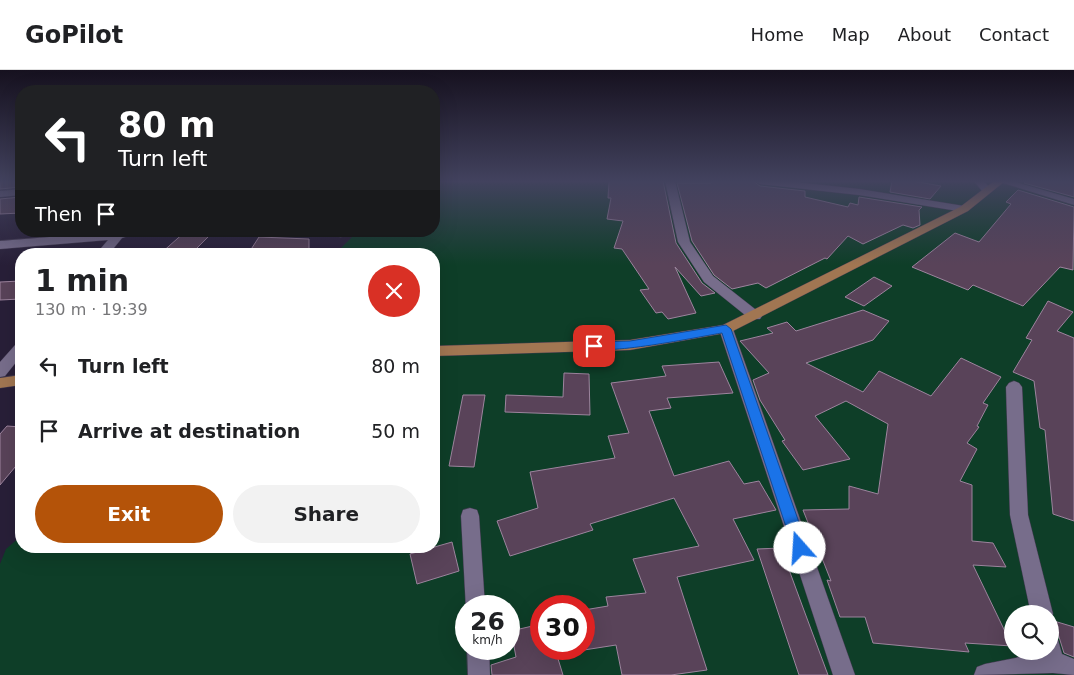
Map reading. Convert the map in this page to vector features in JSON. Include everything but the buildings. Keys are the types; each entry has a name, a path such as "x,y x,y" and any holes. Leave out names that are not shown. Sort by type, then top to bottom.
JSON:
{"main road":[{"path":"440,351 630,345 726,329 964,209"},
{"path":"0,383 15,381"}],"street":[{"path":"676,209 684,242 708,278 755,316"},
{"path":"0,245 105,237"},
{"path":"107,248 117,237"},
{"path":"726,329 844,675"},
{"path":"0,372 15,354"},
{"path":"1014,387 1019,515 1040,605"},
{"path":"470,516 474,595"},
{"path":"478,660 479,675"},
{"path":"985,675 1059,660"}],"green space":[{"path":"440,209 1074,209 1074,675 0,675 0,564 6,549 15,541 15,553 440,553 440,248 341,248 352,237 440,237"}],"route":[{"path":"594,346 630,345 726,329 800,548"}]}
